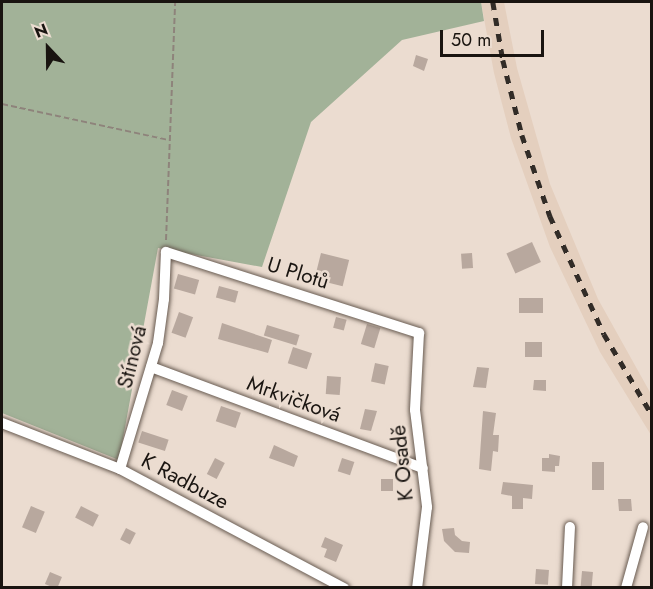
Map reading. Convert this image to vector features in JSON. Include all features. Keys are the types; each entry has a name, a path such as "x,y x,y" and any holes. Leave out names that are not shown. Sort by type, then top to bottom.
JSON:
{"street":[{"name":"U Plotů","path":"166,252 419,333"},
{"name":"Stínová","path":"120,469 151,367 164,299 166,252"},
{"name":"K Osadě","path":"417,588 427,507 416,410 419,333"},
{"name":"Mrkvičková","path":"151,367 423,468"},
{"name":"K Radbuze","path":"2,423 120,469 344,588"},
{"path":"567,588 570,527"},
{"path":"627,588 643,528"}],"path":[{"path":"166,252 175,2"},
{"path":"2,104 169,140"}],"shaded area":[{"path":"481,2 504,2 517,68 550,184 598,299 651,394 651,435 600,352 550,247 511,138 494,73"}],"green space":[{"path":"2,2 481,2 484,21 402,40 311,122 262,267 158,248 119,460 2,413"}],"building":[{"path":"416,55 428,59 424,71 413,66"},
{"path":"532,242 541,262 515,273 506,253"},
{"path":"321,253 349,260 343,286 314,279"},
{"path":"472,253 473,268 462,269 461,254"},
{"path":"178,274 199,280 195,294 174,288"},
{"path":"219,286 238,291 235,303 216,298"},
{"path":"519,298 543,298 543,313 519,313"},
{"path":"179,312 193,317 186,338 171,333"},
{"path":"336,317 347,320 344,330 333,328"},
{"path":"222,323 272,340 268,353 218,339"},
{"path":"367,324 380,328 374,348 361,344"},
{"path":"267,325 300,335 296,345 264,336"},
{"path":"525,342 542,342 542,357 525,357"},
{"path":"293,347 312,353 307,369 288,363"},
{"path":"375,363 389,366 385,384 371,382"},
{"path":"477,367 489,368 486,388 473,387"},
{"path":"327,376 341,377 340,395 326,394"},
{"path":"534,380 546,380 546,391 533,390"},
{"path":"172,390 188,396 182,411 166,405"},
{"path":"221,406 241,413 236,428 216,421"},
{"path":"365,409 377,411 371,431 360,429"},
{"path":"483,411 496,413 493,435 499,435 498,452 493,451 491,471 479,469"},
{"path":"142,431 169,440 165,451 138,442"},
{"path":"274,445 298,456 294,467 269,458"},
{"path":"549,454 560,456 559,466 555,466 555,472 542,471 542,458 549,458"},
{"path":"215,458 225,463 217,479 207,474"},
{"path":"342,458 354,462 350,475 338,471"},
{"path":"592,462 604,462 604,490 592,490"},
{"path":"381,479 393,479 393,491 381,491"},
{"path":"503,482 533,485 532,499 523,498 523,509 512,509 512,496 501,494"},
{"path":"618,499 631,499 632,511 619,511"},
{"path":"31,506 45,512 36,533 22,527"},
{"path":"81,506 99,515 93,527 75,518"},
{"path":"126,528 136,533 130,545 120,540"},
{"path":"454,528 455,535 462,541 470,542 469,553 455,552 444,541 442,529"},
{"path":"325,537 343,545 336,562 324,557 327,549 321,547"},
{"path":"536,569 549,570 548,585 535,584"},
{"path":"582,571 593,572 592,588 581,588"},
{"path":"50,572 62,577 57,588 45,584"}],"railway":[{"path":"493,2 503,60 522,135 550,216 604,334 652,415"}]}
